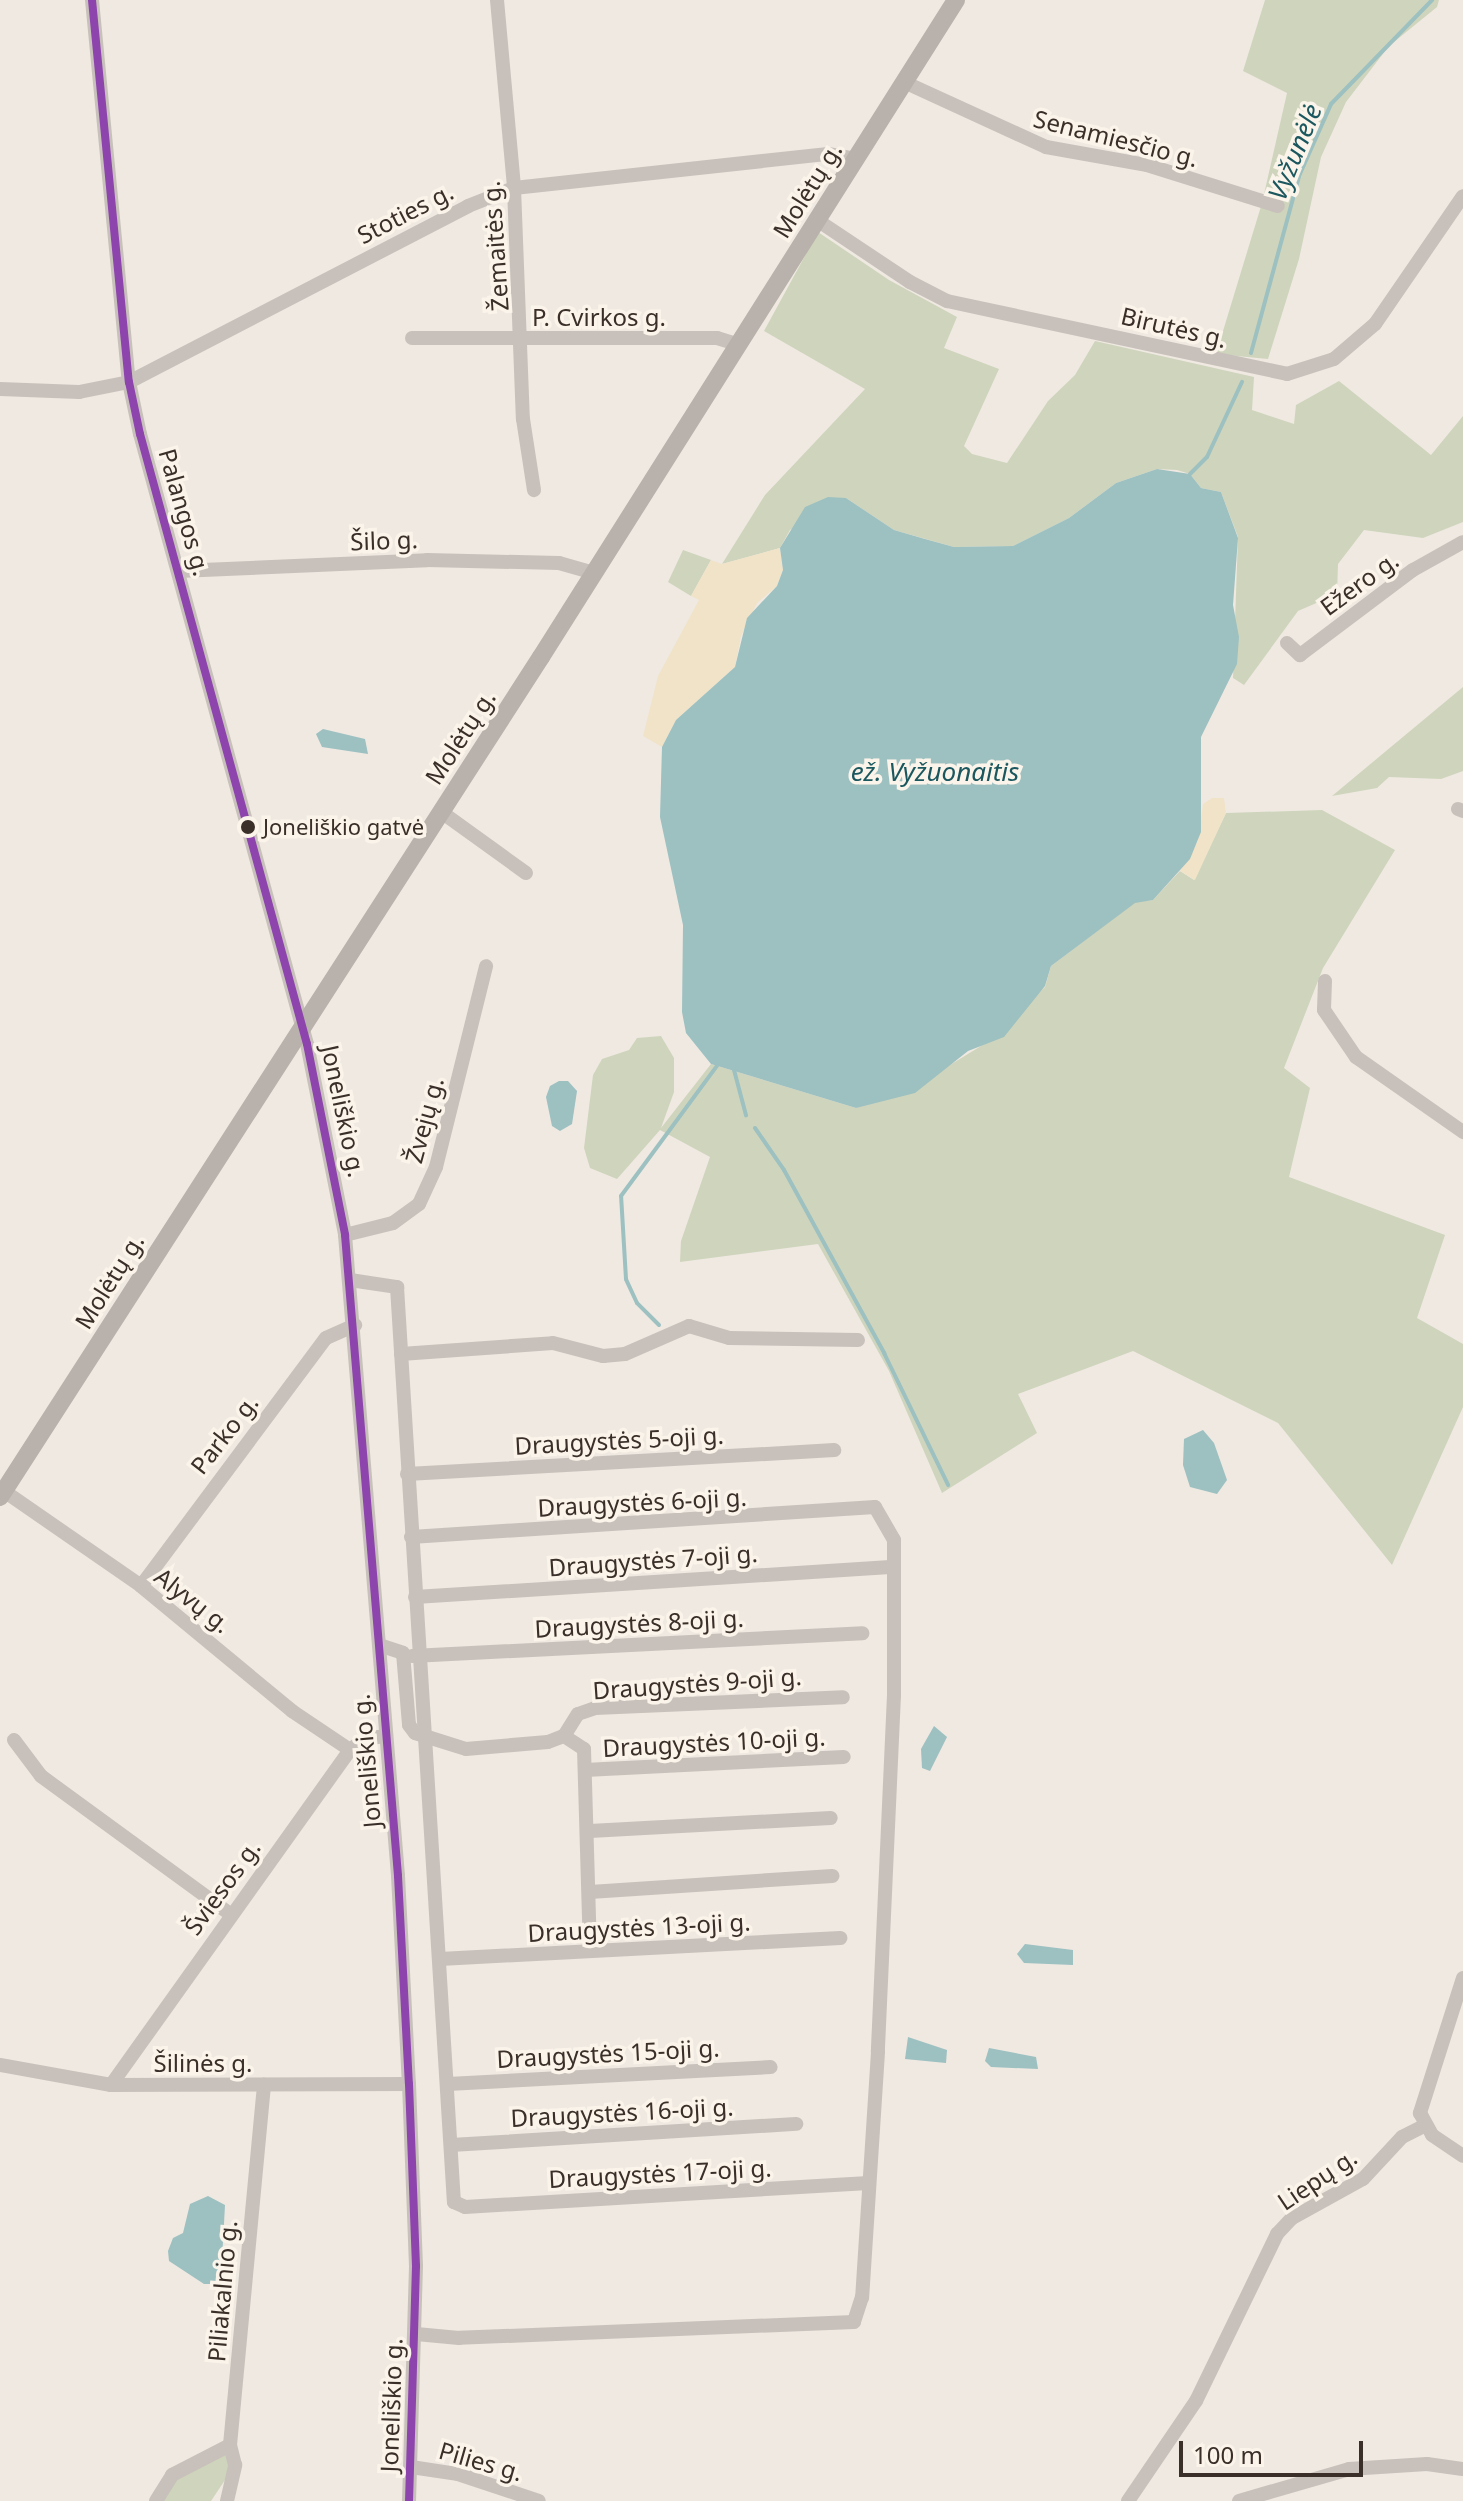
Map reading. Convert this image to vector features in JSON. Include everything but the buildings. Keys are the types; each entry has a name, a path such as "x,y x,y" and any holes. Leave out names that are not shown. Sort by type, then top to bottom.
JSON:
{"street":[{"name":"Palangos g.","path":"92,0 129,382 302,1023"},
{"name":"Žemaitės g.","path":"497,0 514,188 523,339 523,419 534,490"},
{"name":"Molėtų g.","path":"2,1494 956,0"},
{"name":"Senamiesčio g.","path":"904,82 1046,147 1147,165 1278,206"},
{"name":"Stoties g.","path":"0,389 79,392 129,382 468,206 514,188 828,154 855,159"},
{"name":"Birutės g.","path":"817,220 910,282 947,301 1287,374 1334,359 1375,324 1463,196"},
{"name":"P. Cvirkos g.","path":"412,338 717,338 737,344"},
{"name":"Ežero g.","path":"1287,643 1300,655 1413,570 1463,542"},
{"name":"Šilo g.","path":"179,571 427,560 559,563 590,572"},
{"path":"440,811 526,873"},
{"name":"Žvejų g.","path":"345,1235 393,1223 419,1204 436,1167 486,966"},
{"path":"1325,981 1324,1010 1356,1057 1463,1132"},
{"name":"Joneliškio g.","path":"302,1023 329,1136 345,1235 355,1325 386,1736 409,2084 416,2334 409,2501"},
{"path":"350,1280 397,1287 451,2145"},
{"name":"Parko g.","path":"141,1586 326,1338 355,1325"},
{"path":"401,1354 553,1343 603,1356 625,1354 689,1326 740,1339 858,1340"},
{"name":"Draugystės 5-oji g.","path":"407,1474 834,1450"},
{"name":"Alyvų g.","path":"2,1494 141,1586 292,1711 350,1750"},
{"name":"Draugystės 6-oji g.","path":"411,1537 875,1507 894,1540 894,1567"},
{"path":"416,2334 459,2338 854,2322 862,2297 894,1695 894,1567"},
{"name":"Draugystės 7-oji g.","path":"415,1597 894,1567"},
{"name":"Draugystės 8-oji g.","path":"419,1658 862,1633"},
{"path":"379,1645 419,1658"},
{"path":"403,1653 409,1725 424,1739 466,1749 564,1736 584,1749 590,1831 590,1951"},
{"name":"Draugystės 9-oji g.","path":"564,1736 578,1714 595,1708 843,1697"},
{"path":"350,1750 364,1739 386,1736"},
{"path":"14,1740 41,1776 229,1913"},
{"name":"Šviesos g.","path":"111,2085 229,1913 350,1750"},
{"name":"Draugystės 10-oji g.","path":"585,1770 844,1757"},
{"path":"590,1831 831,1818"},
{"path":"590,1892 832,1876"},
{"name":"Draugystės 13-oji g.","path":"440,1959 840,1938"},
{"path":"1463,1978 1423,2090 1424,2126 1463,2156"},
{"name":"Šilinės g.","path":"0,2065 111,2085 409,2084"},
{"name":"Draugystės 15-oji g.","path":"448,2084 771,2067"},
{"name":"Piliakalnio g.","path":"227,2501 235,2465 230,2445 264,2085"},
{"name":"Draugystės 16-oji g.","path":"451,2145 796,2124"},
{"name":"Liepų g.","path":"1128,2501 1196,2401 1277,2234 1292,2218 1363,2179 1402,2137 1424,2126"},
{"name":"Draugystės 17-oji g.","path":"451,2145 454,2202 465,2207 868,2183"},
{"path":"156,2501 172,2475 230,2445"},
{"path":"1239,2501 1349,2469 1427,2464 1463,2469"},
{"name":"Pilies g.","path":"411,2467 458,2474 539,2501"}],"green space":[{"path":"1265,0 1439,0 1437,7 1389,46 1346,102 1321,157 1299,259 1268,359 1216,354 1262,203 1287,93 1243,71"},
{"path":"818,232 889,280 957,317 944,348 999,369 964,446 972,454 1007,463 1048,401 1075,375 1095,341 1254,377 1252,410 1294,424 1296,405 1339,381 1431,455 1463,416 1463,522 1423,538 1364,530 1338,564 1337,594 1298,611 1244,685 1233,678 1238,537 1221,492 1201,488 1190,474 1177,470 1157,469 1116,483 1069,518 1013,546 954,547 894,530 846,498 790,530 780,548 722,564 765,495 865,389 764,331"},
{"path":"683,550 711,560 691,596 668,582"},
{"path":"1463,687 1463,771 1441,779 1389,777 1377,788 1332,796"},
{"path":"1322,810 1395,850 1323,968 1284,1068 1310,1088 1289,1177 1445,1235 1417,1318 1463,1344 1463,1407 1392,1565 1278,1423 1133,1351 1018,1394 1037,1433 942,1493 889,1371 818,1244 680,1262 681,1241 710,1157 660,1130 617,1179 590,1168 584,1148 593,1075 602,1059 629,1050 637,1038 661,1036 674,1058 674,1092 661,1128 711,1064 856,1108 945,1068 981,1046 1045,987 1051,966 1135,902 1153,900 1180,871 1194,880 1226,813"},
{"path":"230,2445 235,2465 211,2501 156,2501 172,2475"}],"sand":[{"path":"780,548 783,570 777,586 757,603 741,636 735,667 676,720 662,747 643,736 658,676 699,600 691,596 711,560 722,564"},
{"path":"1212,798 1224,798 1226,813 1195,880 1180,871 1198,841 1203,804"}],"water":[{"name":"ež. Vyžuonaitis","path":"1157,469 1190,474 1201,488 1221,492 1238,538 1233,605 1239,637 1237,664 1201,737 1201,832 1190,859 1153,900 1135,903 1051,966 1045,986 1004,1037 968,1051 915,1093 856,1108 711,1064 686,1033 682,1012 683,925 660,817 662,747 676,720 735,667 747,618 777,586 783,570 780,548 805,507 828,497 846,498 894,530 925,539 954,547 1013,546 1069,518 1116,483"},
{"path":"323,729 365,739 368,754 322,747 316,734"},
{"path":"559,1081 568,1081 577,1091 572,1124 560,1131 552,1126 546,1097 550,1086"},
{"path":"1203,1430 1214,1443 1227,1480 1217,1494 1190,1487 1183,1465 1184,1439"},
{"path":"934,1726 947,1737 930,1771 922,1768 921,1749"},
{"path":"1025,1944 1073,1950 1073,1965 1024,1963 1017,1954"},
{"path":"908,2037 947,2050 946,2063 905,2059"},
{"path":"989,2048 1036,2057 1038,2069 991,2067 985,2061"},
{"path":"208,2196 225,2205 221,2278 213,2284 204,2284 169,2261 168,2251 173,2238 183,2233 190,2204"}],"waterway":[{"name":"Vyžunėlė","path":"1251,353 1299,176 1331,104 1432,0"},
{"name":"Vyžunėlė","path":"1190,474 1207,457 1242,382"},
{"path":"659,1325 637,1303 626,1279 621,1196 717,1066"},
{"path":"734,1070 746,1115"},
{"path":"755,1128 784,1170 884,1353 948,1485"}],"transit line":[{"path":"92,0 129,382 140,434 307,1044 345,1235 398,1876 409,2084 416,2266 409,2501"}],"place":[{"name":"Joneliškio gatvė","path":"248,827"}]}
